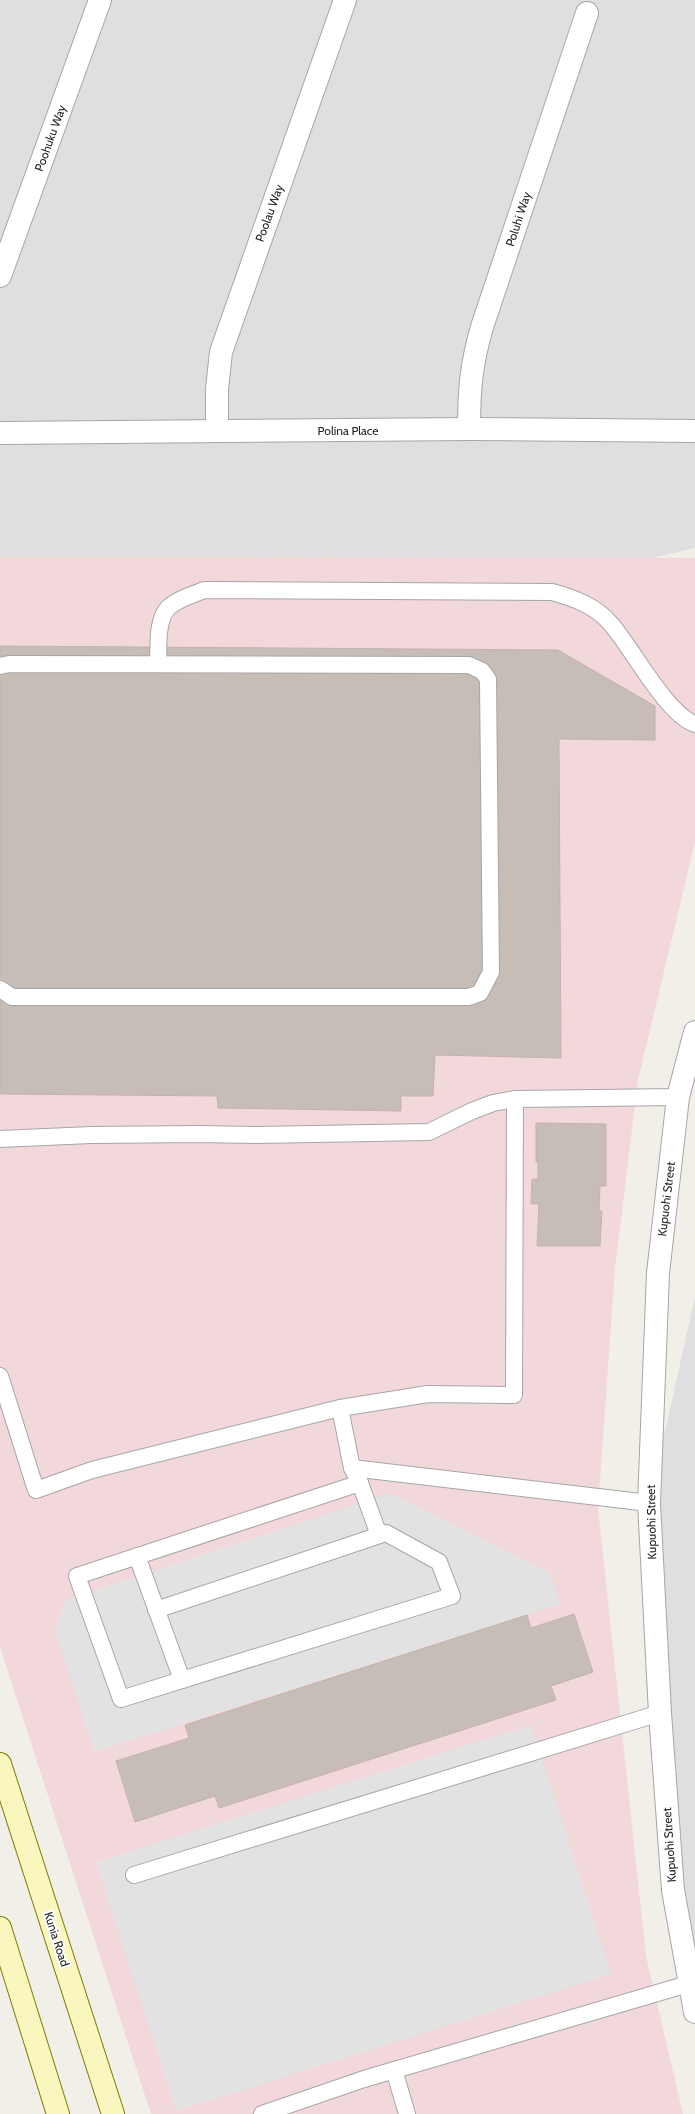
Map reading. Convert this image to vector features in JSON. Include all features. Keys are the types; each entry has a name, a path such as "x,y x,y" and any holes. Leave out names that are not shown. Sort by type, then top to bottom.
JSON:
{"main road":[{"name":"Kunia Road","path":"0,1764 113,2114"},
{"path":"0,1928 58,2114"}],"street":[{"name":"Poohuku Way","path":"0,276 100,0"},
{"name":"Poolau Way","path":"217,431 217,389 221,352 345,0"},
{"name":"Poluhi Way","path":"469,429 469,388 474,356 480,334 587,13"},
{"name":"Polina Place","path":"0,433 469,429 695,431"},
{"name":"Kupuohi Street","path":"695,1032 678,1097 658,1273 649,1504 660,1713 673,1890 692,1982 695,2012"}],"lane":[{"path":"158,663 162,621 168,608 181,600 204,590 552,592 582,601 610,623 664,697 689,722 695,724"},
{"path":"0,666 9,664 158,663 469,665 482,671 488,679 491,972 487,983 480,993 469,997 12,997 0,989"},
{"path":"0,1139 91,1135 256,1135 429,1132 492,1103 515,1099 678,1097"},
{"path":"0,1376 36,1490 92,1470 340,1408 428,1394 514,1395 515,1099"},
{"path":"340,1408 352,1468 360,1483 379,1536"},
{"path":"352,1468 649,1504"},
{"path":"156,1610 386,1533 439,1562 452,1596 121,1699 77,1576 360,1483"},
{"path":"137,1556 182,1680"},
{"path":"134,1875 660,1713"},
{"path":"262,2114 294,2109 394,2070 692,1982"},
{"path":"394,2070 407,2114"}],"shaded area":[{"path":"0,0 695,0 695,548 652,558 0,557"},
{"path":"0,557 695,558 695,842 638,1080 615,1269 598,1508 646,1956 683,2114 151,2114 0,1647"},
{"path":"695,1297 695,1974 673,1890 649,1503"},
{"path":"390,1493 549,1572 560,1604 94,1752 55,1629 65,1600"},
{"path":"531,1725 611,1974 176,2111 96,1862"}],"building":[{"path":"0,646 558,650 655,706 655,740 559,739 561,1058 435,1055 433,1096 401,1096 401,1111 218,1108 217,1096 0,1094"},
{"path":"536,1123 606,1124 606,1186 600,1186 599,1211 602,1211 600,1246 537,1246 539,1204 531,1204 532,1179 538,1179 538,1162 536,1162"},
{"path":"574,1614 593,1672 551,1686 556,1700 219,1808 215,1796 135,1822 116,1761 189,1738 185,1725 527,1615 531,1628"}]}
